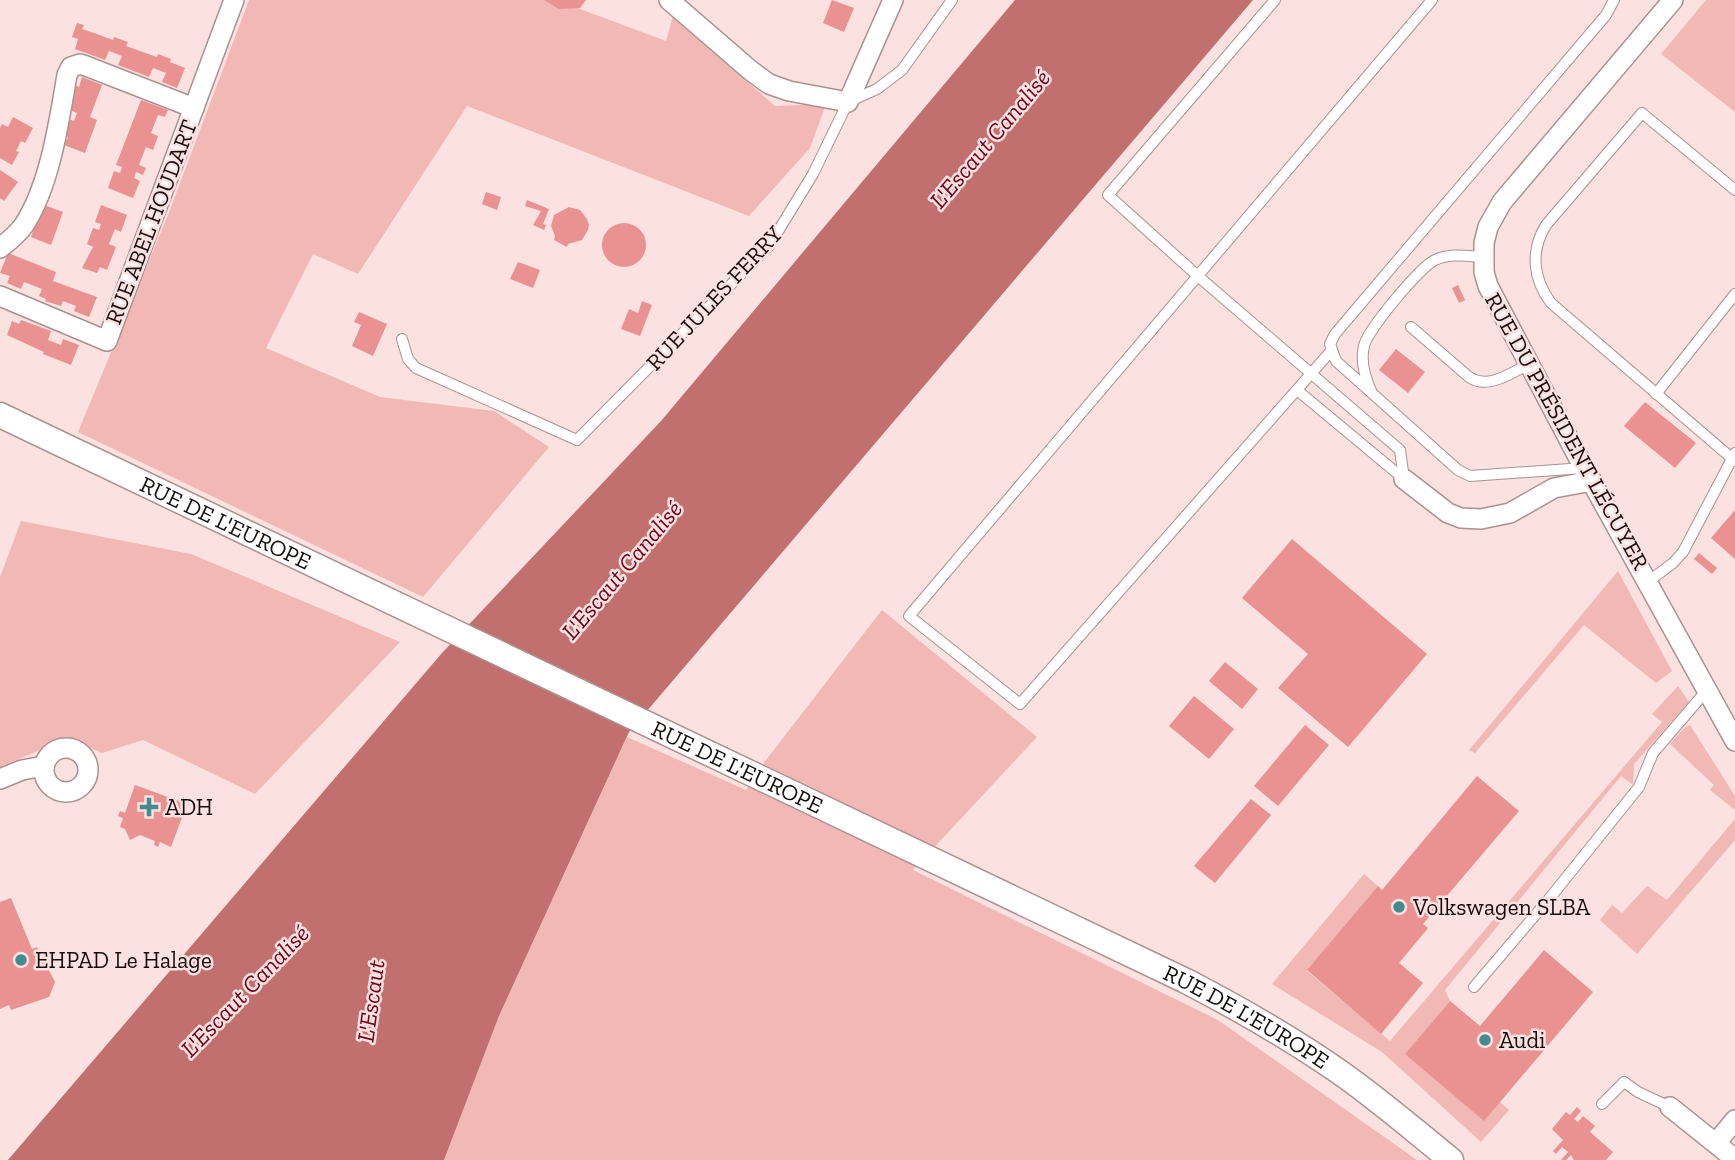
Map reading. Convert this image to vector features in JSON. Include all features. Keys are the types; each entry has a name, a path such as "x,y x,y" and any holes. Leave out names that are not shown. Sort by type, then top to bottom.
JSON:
{"street":[{"path":"194,108 234,0"},
{"path":"670,0 750,70 769,83 789,91 848,102 893,0"},
{"name":"RUE DU PRÉSIDENT LÉCUYER","path":"1674,0 1502,202 1488,226 1483,257 1484,272 1488,286 1588,475 1735,740"},
{"name":"RUE ABEL HOUDART","path":"0,248 23,226 39,191 56,134 67,75 72,67 80,64 86,66 194,108 107,341 0,296"},
{"name":"RUE DE L'EUROPE","path":"0,415 1166,971 1295,1042 1338,1071 1451,1160"},
{"path":"1404,479 1448,513 1461,518 1481,519 1510,513 1554,488 1588,475"},
{"path":"0,779 22,770 44,766"},
{"path":"1670,1107 1735,1159"},
{"path":"1716,1143 1735,1120"}],"lane":[{"path":"848,102 877,89 902,70 952,0"},
{"path":"1275,0 1108,195 1399,450 1404,479"},
{"path":"1331,351 1020,704 909,616 1432,0"},
{"path":"1588,475 1470,476 1458,470 1336,361 1330,344 1335,334 1597,25 1614,0"},
{"name":"RUE JULES FERRY","path":"402,339 408,359 415,368 577,440 769,246 813,174 848,102"},
{"path":"1649,581 1683,552 1734,457 1551,303 1538,279 1535,261 1541,234 1642,113 1735,190"},
{"path":"1374,396 1363,363 1364,345 1371,330 1428,264 1448,256 1483,257"},
{"path":"1656,394 1735,294"},
{"path":"1411,327 1478,382 1497,379 1529,364"},
{"path":"1297,390 1404,479"},
{"path":"1474,987 1639,787 1653,753 1707,690"},
{"path":"1602,1104 1624,1082 1638,1093 1670,1107"}],"shaded area":[{"path":"249,0 556,0 666,41 673,16 775,106 826,104 810,148 749,216 467,106 358,274 313,254 266,348 380,397 494,411 549,447 423,597 78,432 168,215"},
{"path":"1706,0 1735,0 1735,112 1661,54"},
{"path":"21,521 191,554 400,642 255,794 143,740 102,753 72,740 54,744 0,767 0,577"},
{"path":"1618,571 1672,671 1656,683 1584,625 1475,753 1469,750"},
{"path":"882,610 1037,737 913,870 1218,1020 1417,1160 444,1160 499,1016 627,737 746,790 766,760"},
{"path":"1678,686 1689,702 1634,764 1633,785 1621,776 1445,990 1450,1001 1406,1053 1500,1102 1509,1110 1481,1142 1382,1052 1272,984 1364,874 1378,886 1307,971 1390,1041 1662,722 1652,714"},
{"path":"1690,725 1735,796 1735,810 1710,790 1714,785 1670,744"},
{"path":"1735,819 1735,840 1637,954 1600,920 1612,905 1622,913 1647,886 1667,900"}],"water":[{"path":"1015,0 1253,0 629,732 499,1016 444,1160 8,1160 442,653 661,421"}],"building":[{"path":"544,0 586,0 580,8 559,9"},
{"path":"832,0 854,8 844,32 823,23"},
{"path":"77,23 84,25 82,29 113,40 114,37 128,42 126,46 157,57 158,54 185,68 177,88 162,82 166,73 153,68 149,77 118,65 122,56 109,51 105,60 75,49 78,39 72,37"},
{"path":"82,77 102,85 90,117 97,120 85,153 64,145 68,137 61,134 66,118 74,121 77,113 70,110 73,101 67,99 72,84 79,87"},
{"path":"141,100 168,110 165,117 158,115 151,133 158,136 153,150 146,147 139,165 146,168 143,175 136,172 134,178 140,181 133,198 108,188 114,171 120,173 122,167 116,165"},
{"path":"13,117 33,128 25,143 21,141 12,165 0,158 0,128 2,124 8,127"},
{"path":"0,170 18,182 4,201 0,198"},
{"path":"486,192 501,197 497,210 482,204"},
{"path":"527,200 549,209 543,224 546,225 544,230 533,225 541,211 525,206"},
{"path":"44,205 63,212 51,245 31,237 34,228 27,225"},
{"path":"101,205 127,215 121,232 115,229 109,244 116,247 107,270 100,267 97,273 82,268 93,247 87,244 93,228 99,230 101,224 95,222"},
{"path":"569,207 580,210 589,225 582,240 568,244 567,247 554,240 551,226 554,215"},
{"path":"624,223 639,230 646,245 639,260 624,267 609,260 602,245 609,230"},
{"path":"8,253 56,272 53,281 97,297 89,317 74,311 76,306 63,301 61,306 45,301 46,299 39,296 42,289 24,282 21,289 7,283 10,276 0,273"},
{"path":"518,262 540,270 533,288 510,279"},
{"path":"1458,285 1465,300 1459,303 1452,288"},
{"path":"642,301 652,305 640,336 621,329 629,309 638,313"},
{"path":"359,312 387,324 373,356 352,346 361,325 354,322"},
{"path":"21,320 51,331 48,340 61,345 63,339 79,345 71,365 7,335 12,321 19,324"},
{"path":"1396,349 1425,372 1408,393 1379,370"},
{"path":"1645,402 1696,443 1675,468 1624,426"},
{"path":"1735,510 1735,559 1711,538"},
{"path":"1292,539 1427,654 1348,747 1278,688 1308,654 1242,598"},
{"path":"1699,553 1717,568 1712,574 1694,559"},
{"path":"1225,662 1258,689 1242,709 1209,681"},
{"path":"1194,696 1234,729 1209,759 1169,726"},
{"path":"1305,725 1329,745 1278,806 1254,786"},
{"name":"Volkswagen SLBA","path":"1477,776 1519,811 1423,924 1428,928 1399,963 1423,983 1381,1034 1307,970 1378,886 1382,890"},
{"path":"135,785 187,804 171,847 160,842 158,847 154,845 155,841 140,835 130,840 125,829 120,827 123,818 118,816 120,811 125,813"},
{"path":"1251,799 1271,815 1215,883 1194,866"},
{"name":"EHPAD Le Halage","path":"11,898 32,949 37,947 55,982 49,997 11,1010 9,1005 0,1009 0,902"},
{"name":"Audi","path":"1544,950 1593,992 1484,1121 1405,1054 1450,1001 1480,1026"},
{"path":"1577,1107 1581,1111 1574,1119 1578,1122 1583,1116 1595,1126 1590,1132 1613,1152 1606,1160 1574,1160 1571,1155 1566,1160 1561,1160 1568,1152 1562,1147 1556,1154 1553,1151 1563,1140 1552,1129 1566,1112 1570,1115"}],"place":[{"name":"ADH","path":"149,807"},
{"name":"Volkswagen SLBA","path":"1399,907"},
{"name":"EHPAD Le Halage","path":"21,960"},
{"name":"Audi","path":"1485,1040"}],"water label":[{"name":"L'Escaut Canalisé","path":"990,139"},
{"name":"L'Escaut Canalisé","path":"622,570"},
{"name":"L'Escaut Canalisé","path":"245,991"},
{"name":"L'Escaut","path":"371,1001"}]}
